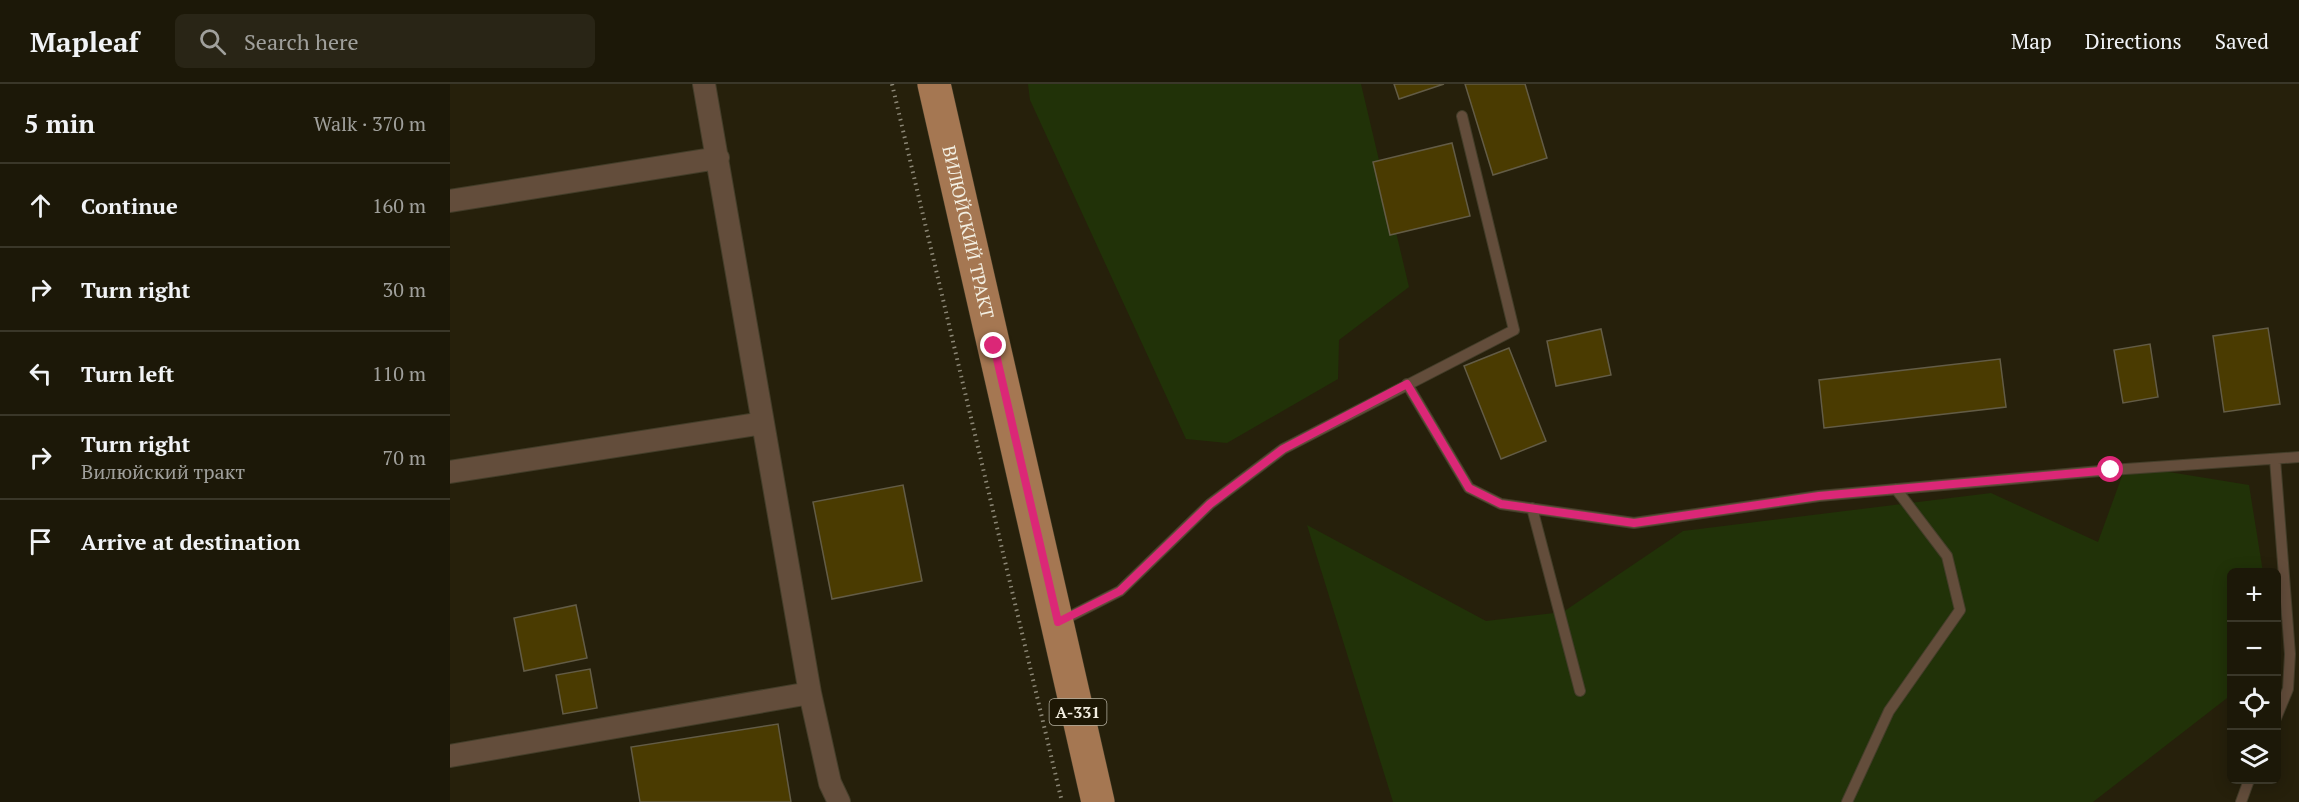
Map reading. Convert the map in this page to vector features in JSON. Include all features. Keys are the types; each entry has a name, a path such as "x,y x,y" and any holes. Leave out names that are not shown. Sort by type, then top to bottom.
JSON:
{"main road":[{"name":"ВИЛЮЙСКИЙ ТРАКТ","path":"934,84 1098,802"}],"street":[{"path":"704,84 810,693 830,783 840,802"},
{"path":"450,201 718,158"},
{"path":"450,472 763,423"},
{"path":"450,756 810,693"}],"lane":[{"path":"1058,622 1120,591 1210,504 1283,449 1514,330 1462,116"},
{"path":"1407,384 1469,488 1501,504 1634,523 1819,496 2111,470 2299,457"},
{"path":"2276,459 2290,654 2288,689 2281,707"},
{"path":"1847,802 1889,711 1960,610 1947,556 1896,489"},
{"path":"1532,508 1580,691"},
{"path":"2241,802 2248,784"}],"path":[{"path":"892,84 1062,802"}],"green space":[{"path":"1028,84 1361,84 1409,287 1339,340 1338,379 1227,443 1186,439 1030,100"},
{"path":"2126,465 2249,485 2262,568 2227,568 2227,698 2093,802 1393,802 1307,525 1486,621 1563,612 1683,531 1991,493 2098,542"}],"building":[{"path":"1394,84 1444,84 1399,99"},
{"path":"1465,84 1525,84 1547,158 1493,175"},
{"path":"1452,143 1470,216 1390,235 1373,162"},
{"path":"2268,328 2280,404 2224,412 2213,336"},
{"path":"1601,329 1611,375 1556,386 1547,341"},
{"path":"2150,344 2158,397 2123,403 2114,350"},
{"path":"1509,348 1546,441 1501,459 1464,366"},
{"path":"2000,359 2006,407 1824,428 1819,380"},
{"path":"903,485 922,581 832,599 813,502"},
{"path":"576,605 587,658 524,671 514,618"},
{"path":"590,669 597,708 563,714 556,675"},
{"path":"778,724 791,802 640,802 631,747"}],"route":[{"path":"994,346 1058,622 1120,591 1210,504 1283,449 1407,384 1469,488 1501,504 1634,523 1819,496 2111,470"}]}
